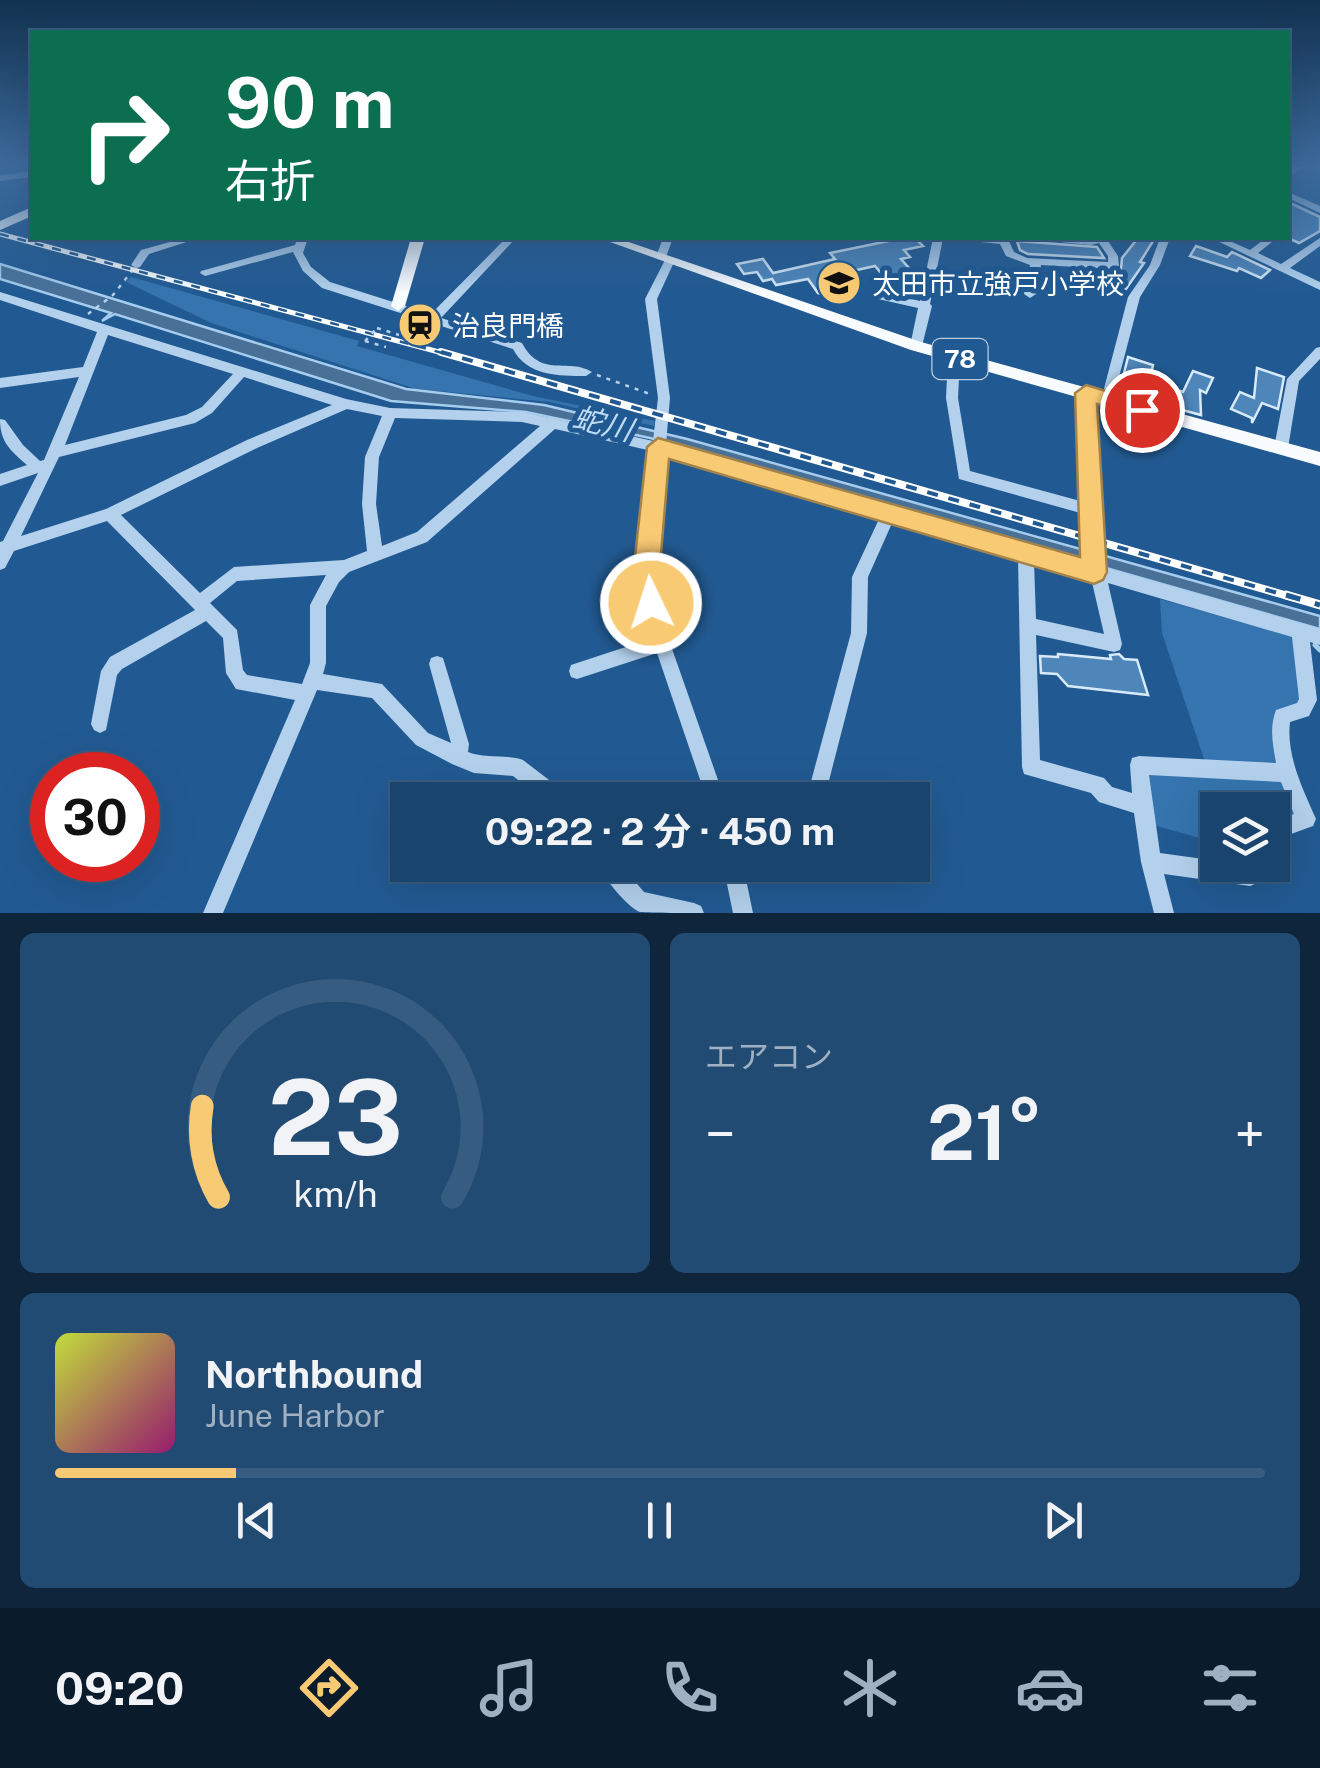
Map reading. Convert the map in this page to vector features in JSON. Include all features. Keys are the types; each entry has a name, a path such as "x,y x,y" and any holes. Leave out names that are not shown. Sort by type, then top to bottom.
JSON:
{"main road":[{"path":"0,226 30,213"},
{"path":"398,306 417,240"},
{"name":"78","path":"612,240 916,346 1320,458"}],"street":[{"path":"136,265 145,252 187,240"},
{"path":"436,317 509,240"},
{"path":"668,240 666,259 651,299 664,398 647,566 651,603 662,642 710,782"},
{"path":"916,346 938,240"},
{"path":"1007,240 1017,259 1114,266 1105,240"},
{"path":"1108,400 1134,297 1155,265 1163,240"},
{"path":"1222,240 1254,251"},
{"path":"1235,240 1320,286"},
{"path":"1254,251 1269,240"},
{"path":"1283,268 1320,241"},
{"path":"301,242 298,253 307,269 321,281 518,346 520,353 545,369 586,372"},
{"path":"205,272 301,242"},
{"path":"1030,294 1036,261"},
{"path":"1033,278 1060,284"},
{"path":"0,296 346,404 390,413 513,416 660,439 889,512 1320,637"},
{"path":"882,296 926,306"},
{"path":"0,563 104,330"},
{"path":"1281,448 1293,379 1320,351"},
{"path":"954,357 952,398 964,475 1091,510"},
{"path":"0,382 87,370"},
{"path":"0,480 47,461 190,419 207,410 241,373"},
{"path":"1027,625 1114,644 1095,571 1086,393"},
{"path":"4,548 110,514 252,444 346,404"},
{"path":"376,554 369,504 372,457 390,413"},
{"path":"100,724 109,671 116,663 204,607 234,574 344,567 422,538 554,422"},
{"path":"0,424 18,450 47,461"},
{"path":"821,782 859,633 860,577 889,512"},
{"path":"110,514 231,636 234,673 242,683 376,690 422,739 474,764 516,767 536,782"},
{"path":"1026,552 1031,767 1097,786 1106,795 1142,806"},
{"path":"213,913 318,663 318,605 333,577 344,567"},
{"path":"1290,825 1306,819 1287,773 1280,732 1282,716 1303,710 1308,700 1300,631"},
{"path":"577,670 662,642"},
{"path":"437,664 460,744 458,758"},
{"path":"1164,913 1142,806 1139,765 1287,773"},
{"path":"1152,862 1200,869"},
{"path":"622,882 650,909 694,913"},
{"path":"737,882 743,913"}],"path":[{"path":"81,318 113,295 136,265"},
{"path":"386,347 365,341 377,328 399,335"},
{"path":"586,372 611,377 656,396"}],"shaded area":[{"path":"131,277 359,341 357,346 533,396 655,421 654,426 550,402 416,389 211,323 126,282"},
{"path":"1160,599 1298,638 1305,698 1278,715 1282,769 1205,762 1162,633"},
{"path":"1144,769 1285,774 1303,817 1290,822 1290,792 1200,792 1200,838 1150,824"}],"water":[{"name":"蛇川","path":"0,264 406,389 544,405 687,439 1320,616 1320,629 650,438 526,412 391,401 115,314 102,321 111,313 0,279"}],"building":[{"path":"1290,209 1302,209 1320,217 1320,231 1299,243 1290,239"},
{"path":"893,240 917,240 923,246 904,250 910,257 901,259 918,278 891,285 875,266 848,272 857,282 851,284 856,291 833,296 818,293 808,279 776,285 772,279 763,281 757,272 744,274 737,264 763,259 773,273 835,259 830,253"},
{"path":"1136,240 1154,240 1140,262 1144,263 1121,296 1094,286 1102,272 1121,269 1122,258"},
{"path":"1017,241 1097,247 1104,258 1028,254 1020,250"},
{"path":"1196,246 1227,257 1232,252 1270,270 1261,278 1239,268 1237,271 1190,256"},
{"path":"1128,357 1153,365 1150,380 1183,392 1193,371 1213,378 1206,393 1200,390 1201,415 1119,393"},
{"path":"1257,368 1284,377 1278,409 1262,403 1252,423 1252,418 1231,409 1240,392 1254,398"},
{"path":"1119,654 1124,659 1137,660 1148,695 1068,686 1057,674 1041,673 1040,656 1111,659 1110,655"}],"waterway":[{"path":"1315,645 1320,650"}],"railway":[{"path":"0,234 450,355"},
{"path":"441,352 1295,598"},
{"path":"1286,595 1320,605"}],"place":[{"name":"太田市立強戸小学校","path":"839,283"},
{"name":"治良門橋","path":"420,325"}],"route":[{"path":"651,603 647,566 658,447 1094,572 1086,393 1142,410"}]}
